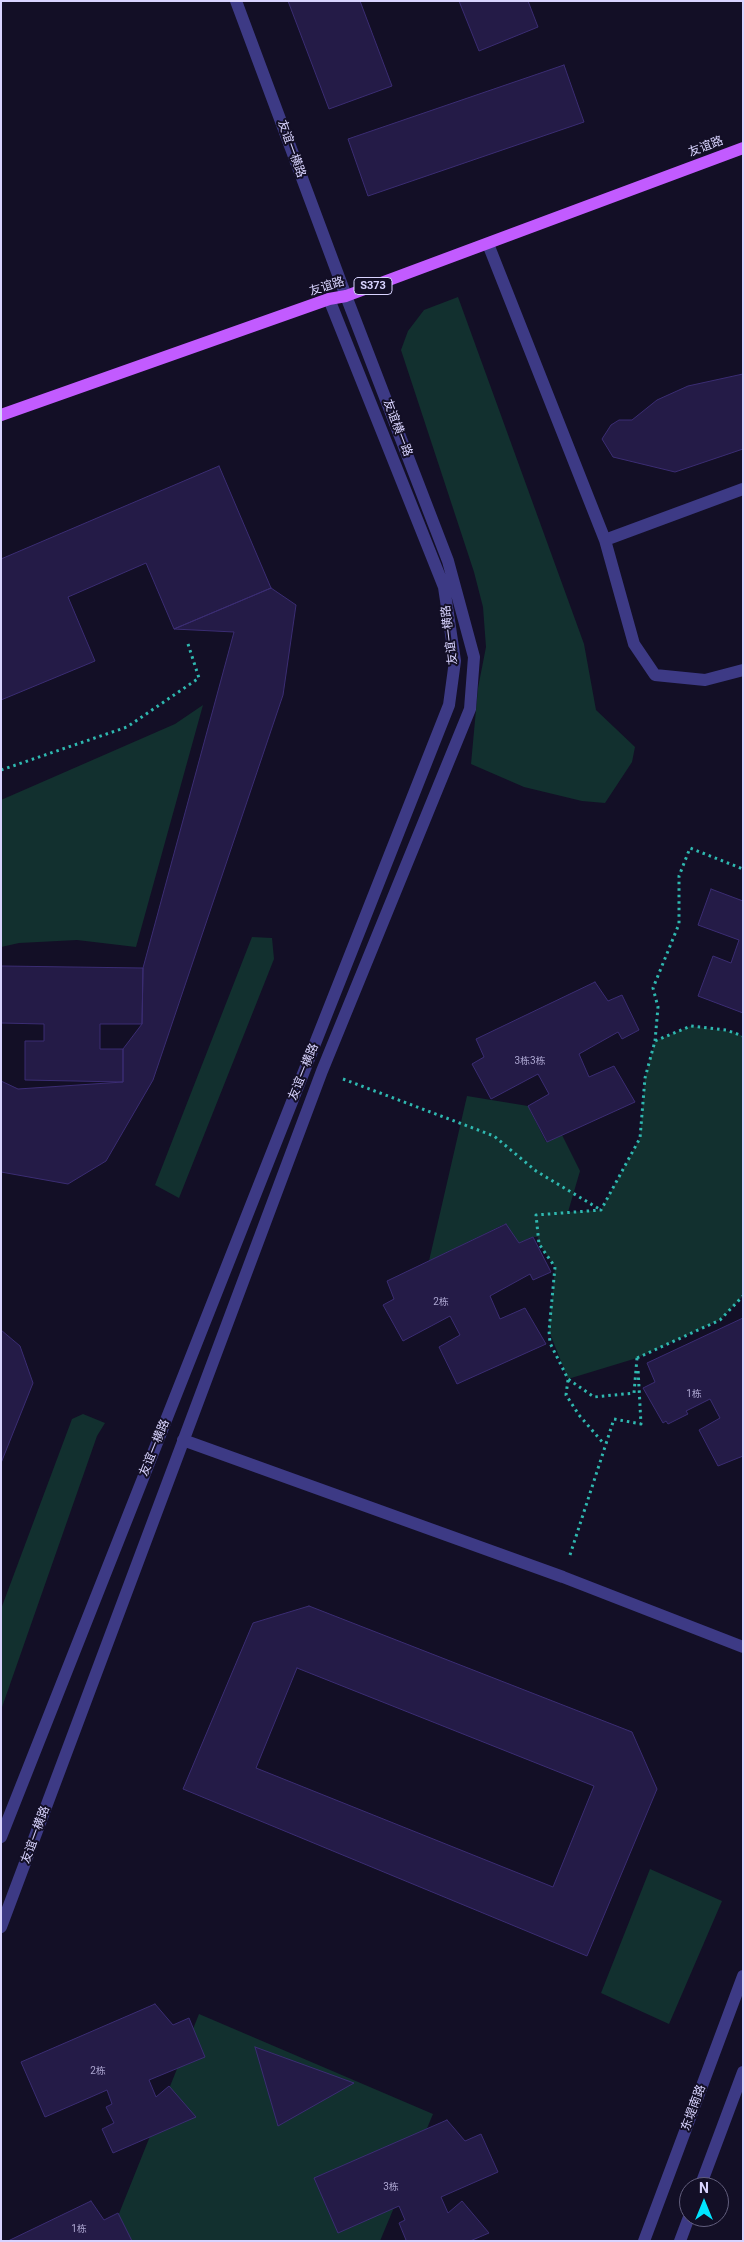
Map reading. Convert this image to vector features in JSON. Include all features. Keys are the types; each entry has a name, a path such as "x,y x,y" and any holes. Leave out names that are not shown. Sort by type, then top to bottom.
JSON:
{"main road":[{"name":"友谊路","path":"1,415 329,299 346,296 743,148"}],"street":[{"name":"友谊一横路","path":"236,1 346,296"},
{"path":"488,244 605,540 634,644 655,675 705,680 743,670"},
{"name":"友谊横一路","path":"346,296 448,561"},
{"name":"友谊一横路","path":"1,1837 449,705 455,661 444,587 329,299"},
{"path":"605,540 743,490"},
{"name":"友谊一横路","path":"1,1927 322,1071 470,709 474,657 448,561"},
{"path":"183,1440 563,1577 743,1647"},
{"name":"东堤南路","path":"644,2241 743,1976"},
{"path":"704,2177 743,2072"},
{"path":"680,2241 685,2227"}],"path":[{"path":"1,770 127,727 199,678 188,644"},
{"path":"601,1210 640,1138 645,1078 655,1041 658,1007 652,988 679,924 679,876 690,848 743,869"},
{"path":"655,1041 692,1026 726,1030 743,1036"},
{"path":"322,1071 494,1136 536,1170 601,1210"},
{"path":"601,1210 536,1215 539,1244 555,1267 549,1330 550,1343 568,1379 594,1397 634,1393 637,1358"},
{"path":"637,1358 720,1320 743,1296"},
{"path":"563,1577 604,1444 614,1419 641,1424 637,1358"},
{"path":"568,1379 566,1396 579,1415 604,1444"}],"green space":[{"path":"458,297 584,644 596,710 635,747 632,762 605,803 582,801 524,787 471,764 478,688 486,647 483,607 474,572 401,350 408,331 424,310"},
{"path":"203,705 136,947 77,940 19,943 1,947 1,800 175,724"},
{"path":"252,937 272,938 274,959 179,1198 155,1185"},
{"path":"691,1026 733,1032 743,1036 743,1296 720,1320 637,1358 568,1379 549,1331 555,1267 539,1244 538,1237 533,1237 519,1243 505,1224 429,1261 467,1096 528,1106 546,1142 562,1135 580,1171 568,1212 601,1210 640,1138 645,1078 655,1041"},
{"path":"83,1414 105,1423 97,1436 1,1710 1,1609 72,1419"},
{"path":"650,1869 722,1901 669,2024 601,1993"},
{"path":"199,2014 433,2114 380,2241 108,2241"}],"building":[{"path":"288,1 360,1 392,86 329,109"},
{"path":"459,1 528,1 538,27 479,51"},
{"path":"564,65 584,122 368,196 348,139"},
{"path":"743,374 743,449 675,472 613,457 602,439 611,425 619,420 632,420 657,400 688,386"},
{"path":"219,466 271,588 174,629 146,563 68,597 95,661 1,700 1,559"},
{"path":"271,588 296,605 283,695 153,1080 106,1161 68,1184 1,1172 1,1081 18,1089 123,1082 123,1049 142,1024 143,968 234,632 174,629"},
{"path":"711,889 743,901 743,1013 698,996 713,956 731,963 739,940 698,925"},
{"path":"1,966 143,968 142,1024 100,1024 100,1049 123,1049 123,1082 25,1080 25,1041 44,1041 44,1024 1,1023"},
{"path":"595,982 608,1001 622,995 639,1030 622,1039 618,1032 579,1054 589,1077 614,1066 635,1102 547,1142 528,1106 549,1094 538,1074 491,1099 472,1064 484,1057 476,1039"},
{"path":"506,1224 519,1243 533,1237 551,1272 533,1280 530,1274 490,1296 500,1319 525,1308 546,1344 457,1384 439,1347 460,1335 450,1316 403,1341 383,1305 394,1299 387,1281"},
{"path":"743,1318 743,1456 718,1466 699,1430 720,1418 710,1399 686,1411 688,1414 668,1424 666,1421 663,1423 643,1388 655,1382 647,1363"},
{"path":"1,1330 20,1346 33,1383 1,1463"},
{"path":"309,1606 632,1732 657,1789 587,1956 183,1789 253,1623","holes":["297,1668 594,1786 553,1887 256,1768"]},
{"path":"155,2004 173,2025 189,2018 205,2057 149,2080 156,2097 169,2086 196,2117 113,2153 102,2129 114,2123 106,2107 112,2104 107,2090 45,2117 21,2062"},
{"path":"255,2047 354,2083 278,2126"},
{"path":"447,2120 465,2141 481,2134 498,2172 441,2197 448,2213 462,2201 489,2233 470,2241 404,2241 406,2240 399,2223 405,2220 399,2206 338,2233 314,2178"},
{"path":"91,2201 104,2220 118,2213 132,2241 8,2241"}]}
